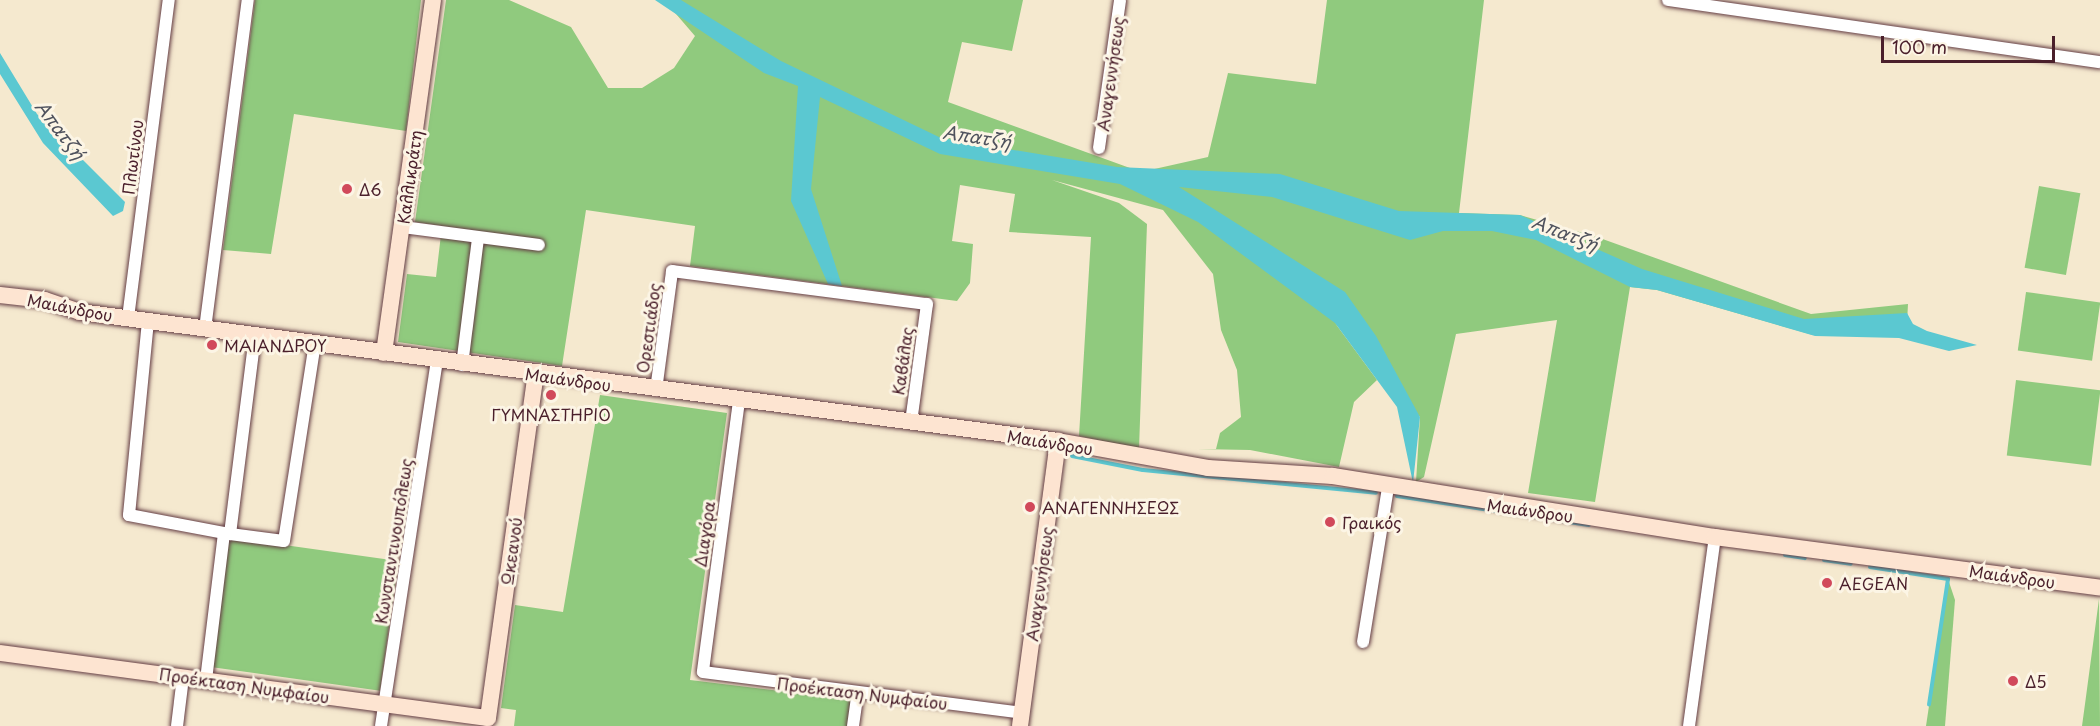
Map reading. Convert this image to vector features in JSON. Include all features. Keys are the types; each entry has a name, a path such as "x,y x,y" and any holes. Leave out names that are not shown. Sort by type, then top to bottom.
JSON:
{"main road":[{"name":"Καλλικράτη","path":"384,353 433,0"},
{"name":"Μαιάνδρου","path":"0,295 128,318 462,365 1058,441 1208,468 1333,476 1388,487 1715,537 2100,588"},
{"name":"Ωκεανού","path":"490,722 536,374"},
{"name":"Αναγεννήσεως","path":"1021,719 1058,441"},
{"name":"Προέκταση Νυμφαίου","path":"0,653 384,705 490,722"}],"street":[{"name":"Πλωτίνου","path":"128,318 169,0"},
{"path":"205,329 248,0"},
{"name":"Αναγεννήσεως","path":"1099,148 1120,0"},
{"path":"1668,0 2100,62"},
{"path":"403,227 539,245"},
{"path":"462,365 478,238"},
{"name":"Καβάλας","path":"672,271 927,304 911,423"},
{"name":"Ορεστιάδος","path":"656,390 672,271"},
{"path":"148,321 129,515 284,541 315,344"},
{"path":"206,680 255,336"},
{"name":"Κωνσταντινουπόλεως","path":"381,726 437,361"},
{"name":"Διαγόρα","path":"703,672 739,401"},
{"path":"1363,642 1388,487"},
{"path":"1689,726 1715,537"},
{"name":"Προέκταση Νυμφαίου","path":"703,672 858,692 1021,719"},
{"path":"177,726 183,677"},
{"path":"853,726 858,692"}],"green space":[{"path":"255,0 421,0 406,131 294,114 271,254 223,250"},
{"path":"446,0 509,0 571,27 608,88 642,88 674,68 695,36 664,0 1023,0 1012,51 962,42 948,102 1141,172 1208,157 1228,73 1316,84 1327,0 1484,0 1459,213 1520,215 1597,237 1811,314 1908,304 1907,323 1813,335 1657,290 1630,287 1595,502 1528,493 1557,320 1456,334 1424,477 1416,482 1420,417 1335,323 1377,380 1354,402 1339,467 1250,450 1197,449 1216,449 1220,433 1241,417 1237,370 1221,330 1213,274 1163,210 1052,180 1119,203 1147,224 1139,449 1079,436 1091,237 1009,232 1015,194 960,185 952,241 973,244 970,283 957,301 690,266 695,226 586,210 562,366 398,342 407,274 436,277 442,226 415,222"},
{"path":"2039,186 2080,193 2066,275 2025,268"},
{"path":"2026,292 2100,302 2092,361 2018,350"},
{"path":"2016,380 2100,390 2091,466 2007,455"},
{"path":"600,395 727,413 690,680 853,700 850,726 514,726 516,710 501,708 515,605 563,612"},
{"path":"227,537 398,561 380,691 209,667"},
{"path":"1948,579 1955,600 1945,726 1926,726"},
{"path":"2099,599 2100,726 2082,726 2085,704"}],"water":[{"path":"655,0 681,0 781,61 941,138 1117,167 1280,174 1399,211 1520,215 1642,269 1804,319 1907,313 1913,324 1927,331 1977,345 1949,351 1899,338 1815,336 1657,290 1630,287 1536,240 1492,231 1443,231 1410,240 1272,197 1179,187 1345,292 1376,336 1420,417 1413,483 1397,407 1335,323 1198,222 1120,184 940,154 820,97 811,189 842,286 828,284 791,201 798,86 764,73"},
{"path":"0,53 37,114 125,202 123,211 113,216 43,143 0,74"}],"waterway":[{"path":"1072,456 1143,470 1376,493"},
{"path":"1397,496 1589,525"},
{"path":"1785,555 1805,558"},
{"path":"1824,560 1851,564"},
{"path":"1870,567 1948,579 1929,705"}],"place":[{"name":"Δ6","path":"347,189"},
{"name":"ΜΑΙΑΝΔΡΟΥ","path":"212,345"},
{"name":"ΓΥΜΝΑΣΤΗΡΙΟ","path":"551,395"},
{"name":"ΑΝΑΓΕΝΝΗΣΕΩΣ","path":"1030,507"},
{"name":"Γραικός","path":"1330,522"},
{"name":"AEGEAN","path":"1827,583"},
{"name":"Δ5","path":"2013,681"}],"water label":[{"name":"Απατζή","path":"60,130"},
{"name":"Απατζή","path":"977,137"},
{"name":"Απατζή","path":"1565,233"}]}
